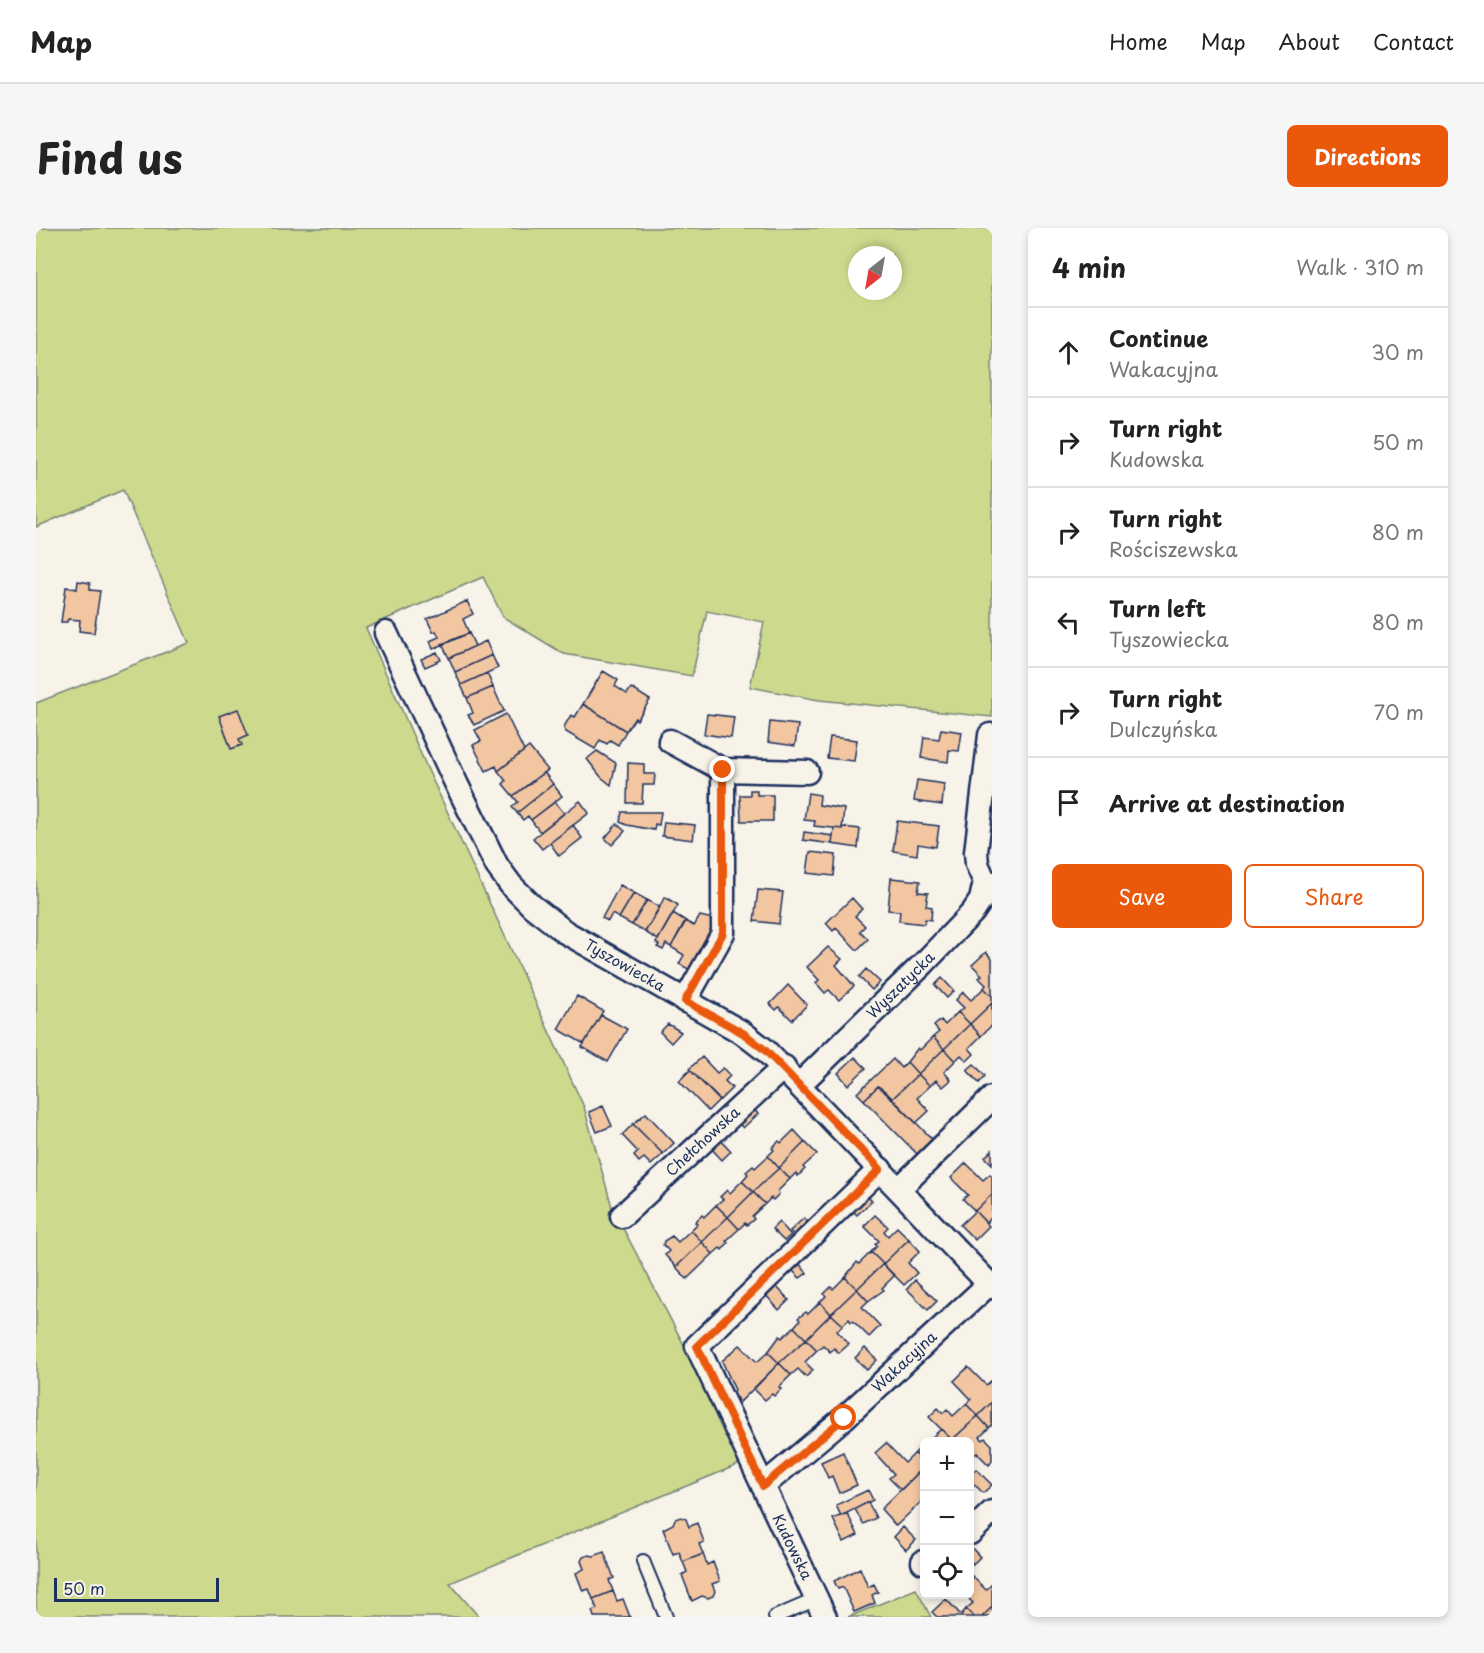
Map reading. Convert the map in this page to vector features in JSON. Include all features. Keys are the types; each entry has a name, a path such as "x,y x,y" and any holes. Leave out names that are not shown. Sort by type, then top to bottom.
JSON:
{"street":[{"name":"Tyszowiecka","path":"386,633 466,804 497,866 510,885 565,932 743,1033 784,1067 990,1286"},
{"path":"989,883 977,864 976,852 990,735"},
{"path":"670,741 723,770 807,772"},
{"path":"685,1001 723,933 723,770"},
{"name":"Wyszatycka","path":"800,1084 973,912 989,883"},
{"name":"Chełchowska","path":"622,1216 784,1067"},
{"path":"898,1189 992,1098"},
{"name":"Kudowska","path":"821,1608 697,1346 880,1169"},
{"name":"Wakacyjna","path":"763,1486 844,1418 990,1286"},
{"path":"974,1528 992,1512"}],"lane":[{"path":"643,1561 666,1617"},
{"path":"775,1617 821,1608"}],"green space":[{"path":"36,228 992,228 992,717 819,700 750,687 764,622 707,611 692,676 564,654 503,617 483,577 366,628 428,770 584,1107 612,1207 745,1462 450,1583 479,1617 36,1617 36,703 189,643 123,490 36,527"},
{"path":"916,1589 931,1617 848,1617"}],"building":[{"path":"78,581 90,583 90,590 100,591 94,633 79,631 80,620 68,619 67,622 61,622 66,587 77,589"},
{"path":"467,601 473,614 463,619 469,633 433,649 430,641 439,637 436,631 433,632 427,619"},
{"path":"469,633 475,646 449,658 442,644"},
{"path":"486,641 492,655 455,672 449,658"},
{"path":"437,652 441,660 425,667 421,659"},
{"path":"492,655 498,668 461,685 455,672"},
{"path":"603,671 618,680 615,686 627,694 631,688 650,700 637,720 635,718 626,731 583,704"},
{"path":"487,673 493,687 467,698 461,685"},
{"path":"493,687 504,711 474,725 468,715 473,713 467,698"},
{"path":"583,704 626,731 618,745 610,740 607,744 600,740 595,749 566,732 565,725 571,715 575,717"},
{"path":"238,709 248,735 239,739 242,745 231,749 219,716"},
{"path":"506,714 524,751 498,771 496,766 486,771 473,745 481,741 475,730"},
{"path":"707,714 734,717 731,738 704,734"},
{"path":"770,722 798,725 795,746 768,742"},
{"path":"941,729 962,732 959,751 949,750 948,762 921,758 924,737 939,739"},
{"path":"830,737 857,740 854,761 827,758"},
{"path":"529,747 548,770 513,796 503,784 506,781 498,771"},
{"path":"597,751 616,763 611,785 601,777 587,759"},
{"path":"628,763 644,764 644,774 655,774 654,785 643,785 642,803 627,803"},
{"path":"544,772 553,784 517,813 512,807 518,802 513,796"},
{"path":"917,780 944,784 942,805 914,801"},
{"path":"553,784 562,796 531,820 528,816 523,820 517,813"},
{"path":"750,790 757,790 757,795 773,795 773,821 741,821 740,795 750,795"},
{"path":"808,793 820,795 819,805 844,809 842,829 814,826 815,821 804,820"},
{"path":"580,801 589,813 542,849 533,838"},
{"path":"555,802 564,813 540,832 531,820"},
{"path":"622,812 661,812 659,825 655,824 654,830 627,825 620,822"},
{"path":"897,821 939,826 936,847 918,844 917,855 893,851"},
{"path":"664,822 695,825 693,840 662,836"},
{"path":"617,824 625,831 612,845 605,838"},
{"path":"573,825 582,838 559,856 550,843"},
{"path":"842,827 860,829 858,848 832,844 834,828 842,829"},
{"path":"804,832 833,836 832,844 803,840"},
{"path":"810,852 836,855 834,876 807,873"},
{"path":"891,878 920,881 918,892 928,893 926,906 932,907 931,920 925,919 924,924 899,921 900,911 888,910"},
{"path":"620,885 634,893 619,918 612,914 608,921 602,918"},
{"path":"758,890 783,892 779,924 754,921"},
{"path":"634,893 647,900 632,925 619,918"},
{"path":"665,897 678,905 658,940 645,932"},
{"path":"852,898 862,909 855,916 865,926 860,931 868,939 857,950 836,928 833,931 826,923"},
{"path":"647,900 660,907 645,932 632,925"},
{"path":"673,913 686,921 671,947 666,944 663,950 657,947 659,945 656,943"},
{"path":"700,916 713,919 712,936 692,971 679,964 684,955 671,947 685,921 694,926"},
{"path":"828,947 842,959 836,965 854,986 839,1000 829,990 825,993 816,983 819,980 807,967"},
{"path":"986,952 992,959 992,996 984,988 986,985 979,978 982,975 972,965"},
{"path":"866,969 880,982 872,990 859,977"},
{"path":"942,978 954,991 947,998 935,985"},
{"path":"788,985 807,1005 792,1020 779,1007 776,1010 770,1004"},
{"path":"984,988 992,996 992,1003 970,1024 958,1012 964,1008 956,1000 963,992 971,1000"},
{"path":"577,996 603,1011 584,1044 558,1029"},
{"path":"992,1003 992,1025 981,1036 970,1024"},
{"path":"958,1012 970,1024 944,1049 933,1037 939,1032 934,1026 941,1020 945,1025"},
{"path":"601,1015 627,1029 608,1062 582,1047"},
{"path":"668,1024 681,1032 671,1043 660,1032"},
{"path":"970,1024 981,1036 969,1048 974,1054 967,1061 961,1055 955,1061 944,1049"},
{"path":"933,1037 944,1049 918,1074 907,1062 918,1048 920,1050"},
{"path":"944,1049 955,1061 944,1072 951,1080 943,1087 936,1080 930,1086 918,1074"},
{"path":"702,1057 717,1073 723,1068 730,1076 725,1081 732,1088 720,1100 689,1069"},
{"path":"855,1057 866,1068 848,1085 838,1073"},
{"path":"893,1059 901,1068 907,1062 918,1074 892,1099 878,1086 864,1100 857,1093"},
{"path":"974,1064 985,1076 979,1083 967,1070"},
{"path":"690,1070 719,1100 708,1111 679,1081"},
{"path":"918,1074 930,1086 917,1098 929,1111 916,1123 892,1099"},
{"path":"878,1086 934,1141 919,1156 864,1100"},
{"path":"750,1105 758,1114 743,1128 735,1119"},
{"path":"603,1106 612,1126 597,1132 589,1112"},
{"path":"646,1113 674,1143 663,1154 633,1124"},
{"path":"633,1124 663,1154 651,1165 644,1158 639,1162 634,1156 638,1152 622,1135"},
{"path":"794,1130 805,1142 779,1168 768,1156 779,1141 781,1143"},
{"path":"719,1138 731,1151 722,1160 709,1146"},
{"path":"805,1142 817,1154 803,1167 805,1169 798,1176 796,1173 790,1179 779,1168"},
{"path":"992,1150 992,1164 985,1157"},
{"path":"768,1156 779,1168 753,1192 742,1181 748,1174 746,1172 753,1166 755,1168"},
{"path":"966,1163 983,1180 990,1174 992,1176 992,1194 975,1211 963,1199 968,1195 951,1178"},
{"path":"779,1168 790,1179 773,1200 771,1198 765,1204 753,1192"},
{"path":"742,1181 753,1192 728,1217 716,1205 723,1199 720,1197 727,1190 730,1193"},
{"path":"753,1192 765,1204 752,1216 754,1219 739,1229 728,1217"},
{"path":"992,1194 992,1217 986,1223 975,1211"},
{"path":"866,1195 872,1201 857,1215 851,1209"},
{"path":"716,1205 728,1217 702,1242 691,1230 702,1215 704,1217"},
{"path":"975,1211 989,1226 975,1240 960,1225"},
{"path":"875,1215 888,1227 884,1231 888,1236 897,1227 909,1239 883,1264 871,1252 879,1241 864,1226"},
{"path":"728,1217 739,1229 726,1241 728,1243 722,1250 720,1248 713,1254 702,1242"},
{"path":"804,1218 810,1224 796,1237 790,1231"},
{"path":"779,1222 791,1235 784,1241 772,1229"},
{"path":"691,1230 702,1242 676,1267 665,1255 669,1251 663,1245 664,1241 672,1236 678,1242"},
{"path":"909,1239 920,1251 908,1263 917,1273 904,1285 883,1264"},
{"path":"702,1242 713,1254 687,1279 676,1267"},
{"path":"871,1252 883,1264 857,1289 845,1277 857,1262 859,1264"},
{"path":"798,1262 807,1273 800,1278 790,1268"},
{"path":"883,1264 894,1276 882,1288 884,1290 868,1301 857,1289"},
{"path":"845,1277 857,1289 831,1314 820,1302 831,1287 833,1289"},
{"path":"915,1280 937,1301 928,1310 907,1289"},
{"path":"774,1284 789,1300 779,1310 764,1293"},
{"path":"857,1289 868,1301 862,1307 880,1326 869,1337 853,1321 849,1319 843,1325 831,1314"},
{"path":"820,1302 831,1314 806,1339 794,1327 800,1320 798,1318 806,1312 808,1314"},
{"path":"831,1314 843,1325 837,1331 849,1344 839,1353 834,1348 830,1352 823,1345 817,1350 806,1339"},
{"path":"794,1327 806,1339 779,1363 768,1352 780,1336 782,1338"},
{"path":"806,1339 817,1350 805,1362 813,1370 806,1377 798,1369 791,1375 779,1363"},
{"path":"740,1345 757,1362 768,1352 779,1363 740,1402 733,1393 735,1390 722,1361"},
{"path":"865,1348 877,1360 867,1370 855,1358"},
{"path":"779,1363 791,1375 774,1396 772,1394 765,1400 754,1389"},
{"path":"968,1367 986,1385 992,1380 992,1402 978,1416 966,1404 971,1399 954,1381"},
{"path":"992,1402 992,1425 989,1428 978,1416"},
{"path":"966,1404 978,1416 955,1437 949,1437 929,1417 938,1408 943,1413 947,1409 953,1416"},
{"path":"978,1416 989,1428 980,1437 983,1440 985,1438 992,1445 992,1461 989,1465 977,1453 974,1455 974,1437 955,1437"},
{"path":"941,1429 949,1437 932,1437"},
{"path":"886,1443 905,1463 915,1453 920,1459 920,1471 901,1490 889,1478 894,1474 875,1453"},
{"path":"920,1448 920,1459 915,1453"},
{"path":"843,1452 857,1485 839,1493 832,1476 828,1478 821,1462"},
{"path":"976,1469 992,1485 983,1493 974,1484"},
{"path":"920,1471 920,1503 896,1526 881,1509"},
{"path":"868,1490 873,1500 841,1516 836,1505"},
{"path":"868,1502 876,1518 863,1524 855,1509"},
{"path":"847,1513 858,1535 844,1542 833,1519"},
{"path":"681,1517 686,1519 689,1527 697,1523 704,1542 699,1544 703,1554 683,1562 679,1552 673,1554 663,1529"},
{"path":"903,1527 916,1540 906,1550 894,1537"},
{"path":"974,1550 980,1557 974,1563"},
{"path":"604,1552 614,1578 609,1580 613,1591 593,1599 589,1589 583,1591 576,1573 584,1569 581,1561 583,1557"},
{"path":"703,1554 707,1565 713,1562 720,1581 712,1584 715,1591 713,1596 708,1598 702,1596 692,1601 682,1575 687,1572 683,1562"},
{"path":"860,1568 868,1587 874,1584 878,1592 872,1595 875,1603 854,1612 843,1587 838,1589 834,1581"},
{"path":"974,1578 986,1590 992,1584 992,1607 982,1617 974,1617 966,1609 973,1603 969,1599 974,1599"},
{"path":"613,1591 617,1601 623,1599 630,1617 594,1617 592,1611 597,1609 593,1599"},
{"path":"946,1599 961,1615 966,1609 974,1617 937,1617 932,1612"},
{"path":"992,1607 992,1617 982,1617"}],"route":[{"path":"723,770 723,933 685,1001 743,1033 765,1050 784,1067 880,1169 697,1346 763,1486 844,1418"}]}
